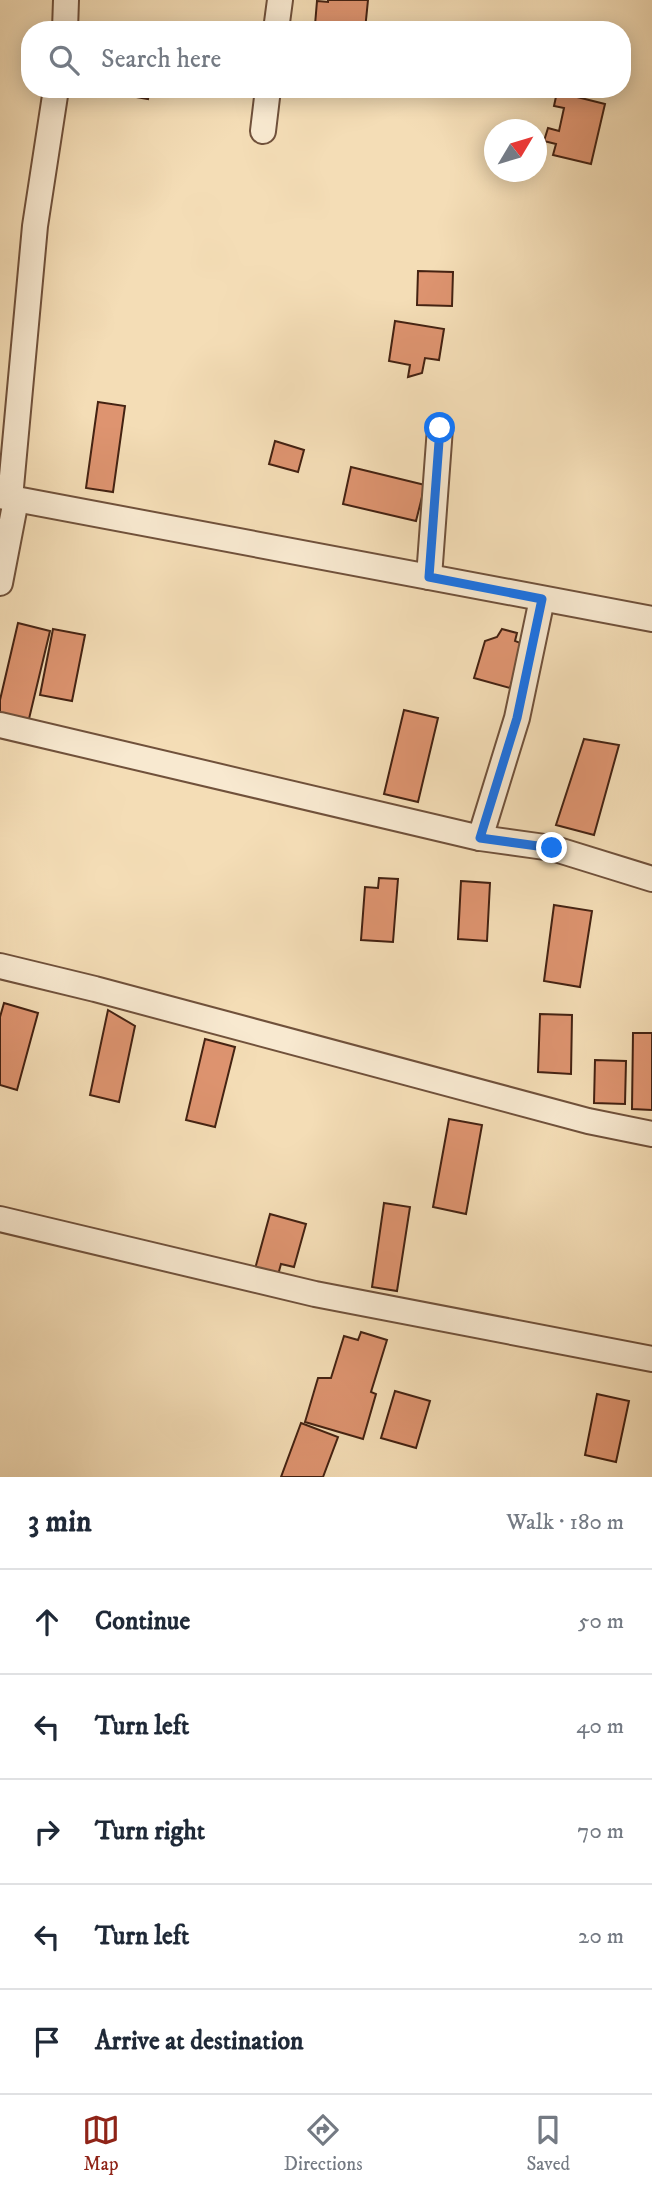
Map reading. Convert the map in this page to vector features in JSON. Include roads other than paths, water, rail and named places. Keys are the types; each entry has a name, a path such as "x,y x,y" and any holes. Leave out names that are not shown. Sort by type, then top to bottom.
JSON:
{"street":[{"path":"65,21 66,0"},
{"path":"277,21 280,0"},
{"path":"0,583 35,226 55,98"},
{"path":"263,131 267,98"},
{"path":"429,577 440,428"},
{"path":"9,498 652,620"},
{"path":"480,838 517,718 542,599"},
{"path":"0,725 480,838 552,848 652,879"},
{"path":"0,966 587,1121 652,1134"},
{"path":"0,1219 316,1294 652,1359"}]}
